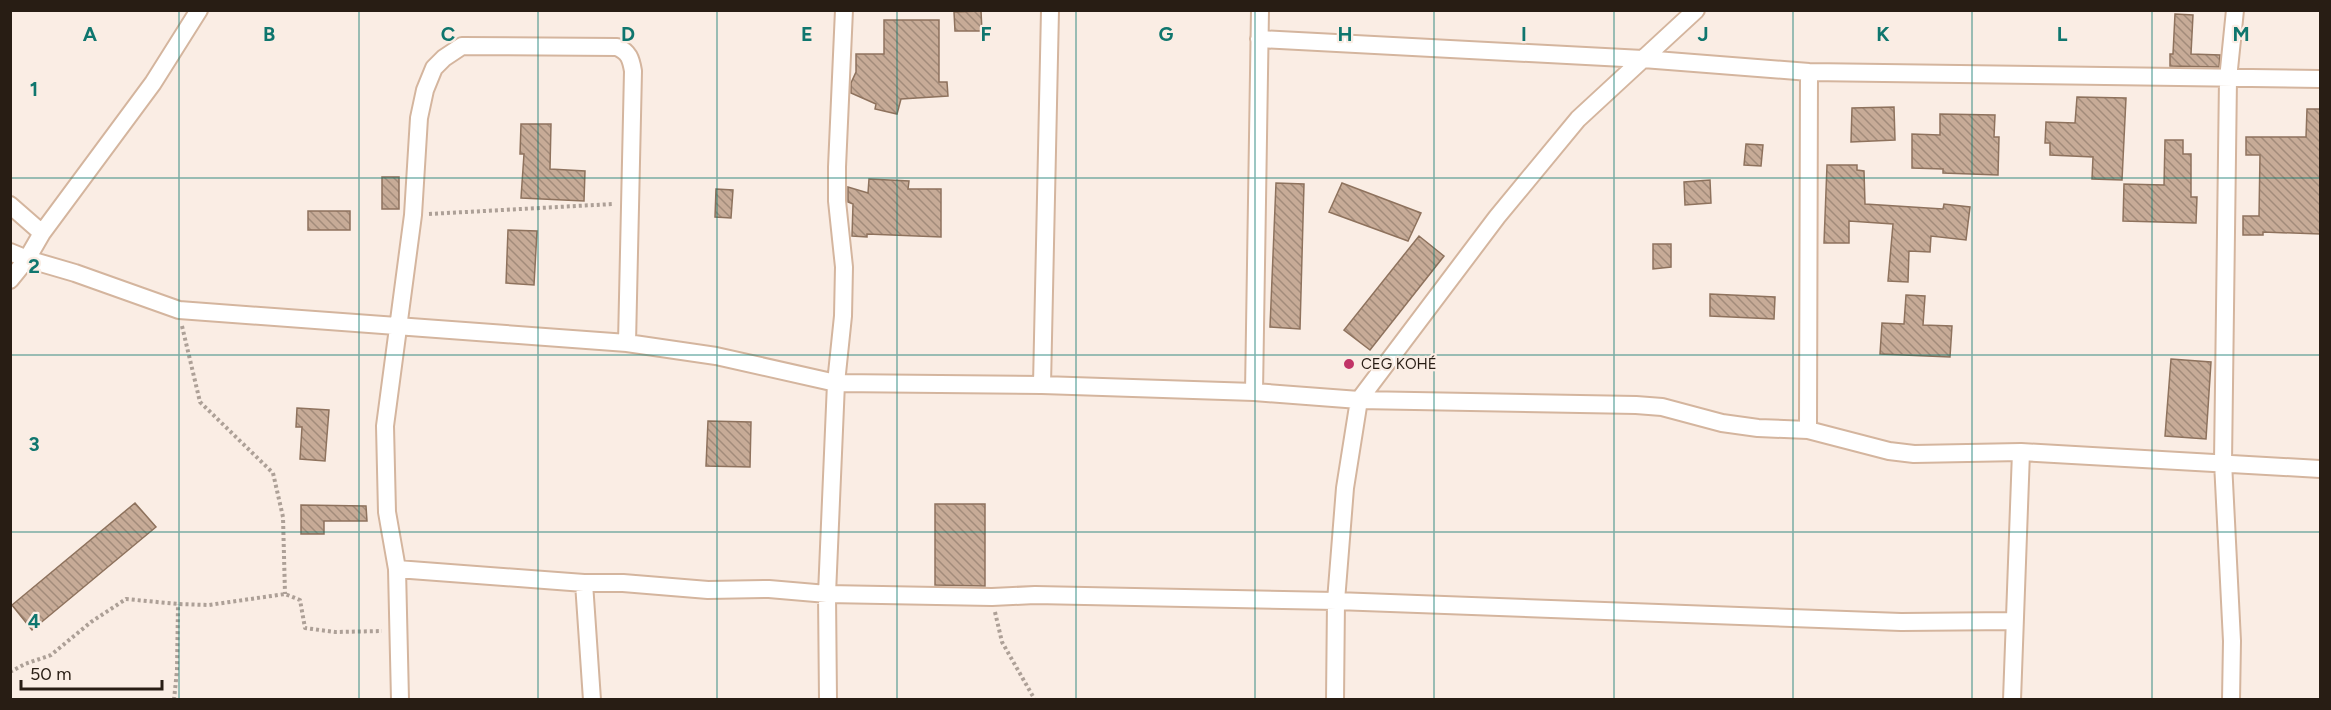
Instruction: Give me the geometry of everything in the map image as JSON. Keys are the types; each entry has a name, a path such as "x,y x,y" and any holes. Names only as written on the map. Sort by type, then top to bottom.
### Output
{"street":[{"path":"10,280 27,260 42,233 153,83 199,10"},
{"path":"828,699 827,594 836,383 843,316 844,267 837,201 837,167 844,10"},
{"path":"1042,385 1050,10"},
{"path":"1254,392 1260,10"},
{"path":"1335,699 1336,601 1345,488 1359,400 1497,217 1578,118 1696,10"},
{"path":"2231,699 2232,641 2223,462 2228,79 2235,10"},
{"path":"1259,39 1643,59 1809,72 2320,79"},
{"path":"400,699 397,568 387,512 384,426 413,215 419,118 425,90 434,68 462,46 617,47 630,56 633,71 632,203 627,343"},
{"path":"1808,429 1809,72"},
{"path":"10,205 42,233"},
{"path":"10,252 27,260 75,273 179,310 627,343 716,356 836,383 1042,385 1254,392 1359,400 1636,405 1662,407 1722,423 1758,428 1808,429 1889,451 1906,453 2021,452 2320,469"},
{"path":"2012,699 2021,452"},
{"path":"397,568 584,583 622,583 708,590 769,589 827,594 992,597 1035,594 1336,601 1901,622 2014,621"},
{"path":"584,583 592,699"}],"path":[{"path":"413,215 632,203"},
{"path":"179,310 200,402 273,473 283,517 285,594"},
{"path":"10,672 51,655 91,622 126,599 178,604 209,604 285,594 300,600 305,628 335,632 397,630"},
{"path":"992,597 1002,642 1035,699"},
{"path":"174,699 178,604"}],"building":[{"path":"981,11 982,31 955,31 954,12"},
{"path":"2175,14 2193,15 2191,54 2220,55 2219,67 2170,66 2170,54 2173,54"},
{"path":"884,20 939,20 939,82 947,82 948,96 901,99 897,114 875,109 876,104 851,93 851,83 856,72 856,54 884,54"},
{"path":"2077,97 2126,98 2122,180 2092,179 2093,157 2050,155 2050,143 2045,143 2046,122 2075,123"},
{"path":"1894,107 1895,140 1851,142 1852,108"},
{"path":"2307,109 2320,109 2320,234 2263,232 2263,235 2243,235 2243,216 2259,216 2260,155 2246,155 2246,137 2306,137"},
{"path":"1940,114 1995,115 1994,137 1999,137 1998,175 1943,173 1943,169 1912,168 1912,134 1940,135"},
{"path":"521,124 551,124 550,169 585,171 584,201 521,198 524,154 520,154"},
{"path":"2165,140 2183,140 2183,154 2191,154 2191,197 2197,197 2196,223 2123,221 2124,184 2164,185"},
{"path":"1746,144 1763,145 1761,166 1744,165"},
{"path":"1827,165 1857,165 1857,170 1864,171 1865,204 1943,209 1944,204 1970,207 1966,240 1931,236 1930,252 1909,251 1908,282 1888,281 1893,224 1849,221 1849,243 1824,243"},
{"path":"382,177 399,177 399,209 382,209"},
{"path":"869,179 909,181 908,189 941,189 941,237 867,234 867,237 852,236 853,204 848,202 848,187 868,193"},
{"path":"1710,180 1711,203 1685,205 1684,182"},
{"path":"1276,183 1304,184 1300,329 1270,327"},
{"path":"1342,183 1421,213 1408,241 1329,212"},
{"path":"716,189 733,190 731,218 715,217"},
{"path":"308,211 350,211 350,230 308,230"},
{"path":"508,230 537,231 534,285 506,283"},
{"path":"1419,236 1444,256 1370,350 1344,330"},
{"path":"1653,244 1671,244 1671,267 1653,269"},
{"path":"1710,294 1775,297 1774,319 1710,316"},
{"path":"1906,295 1925,296 1923,325 1952,326 1950,357 1880,354 1882,323 1904,324"},
{"path":"2171,359 2211,362 2206,439 2165,436"},
{"path":"297,408 329,410 325,461 300,459 302,427 296,427"},
{"path":"708,421 751,422 750,467 706,466"},
{"path":"135,503 156,527 32,630 12,605"},
{"path":"935,504 985,504 985,586 935,585"},
{"path":"301,505 366,506 367,521 324,521 324,534 301,534"}],"place":[{"name":"CEG KOHÉ","path":"1349,364"}]}
